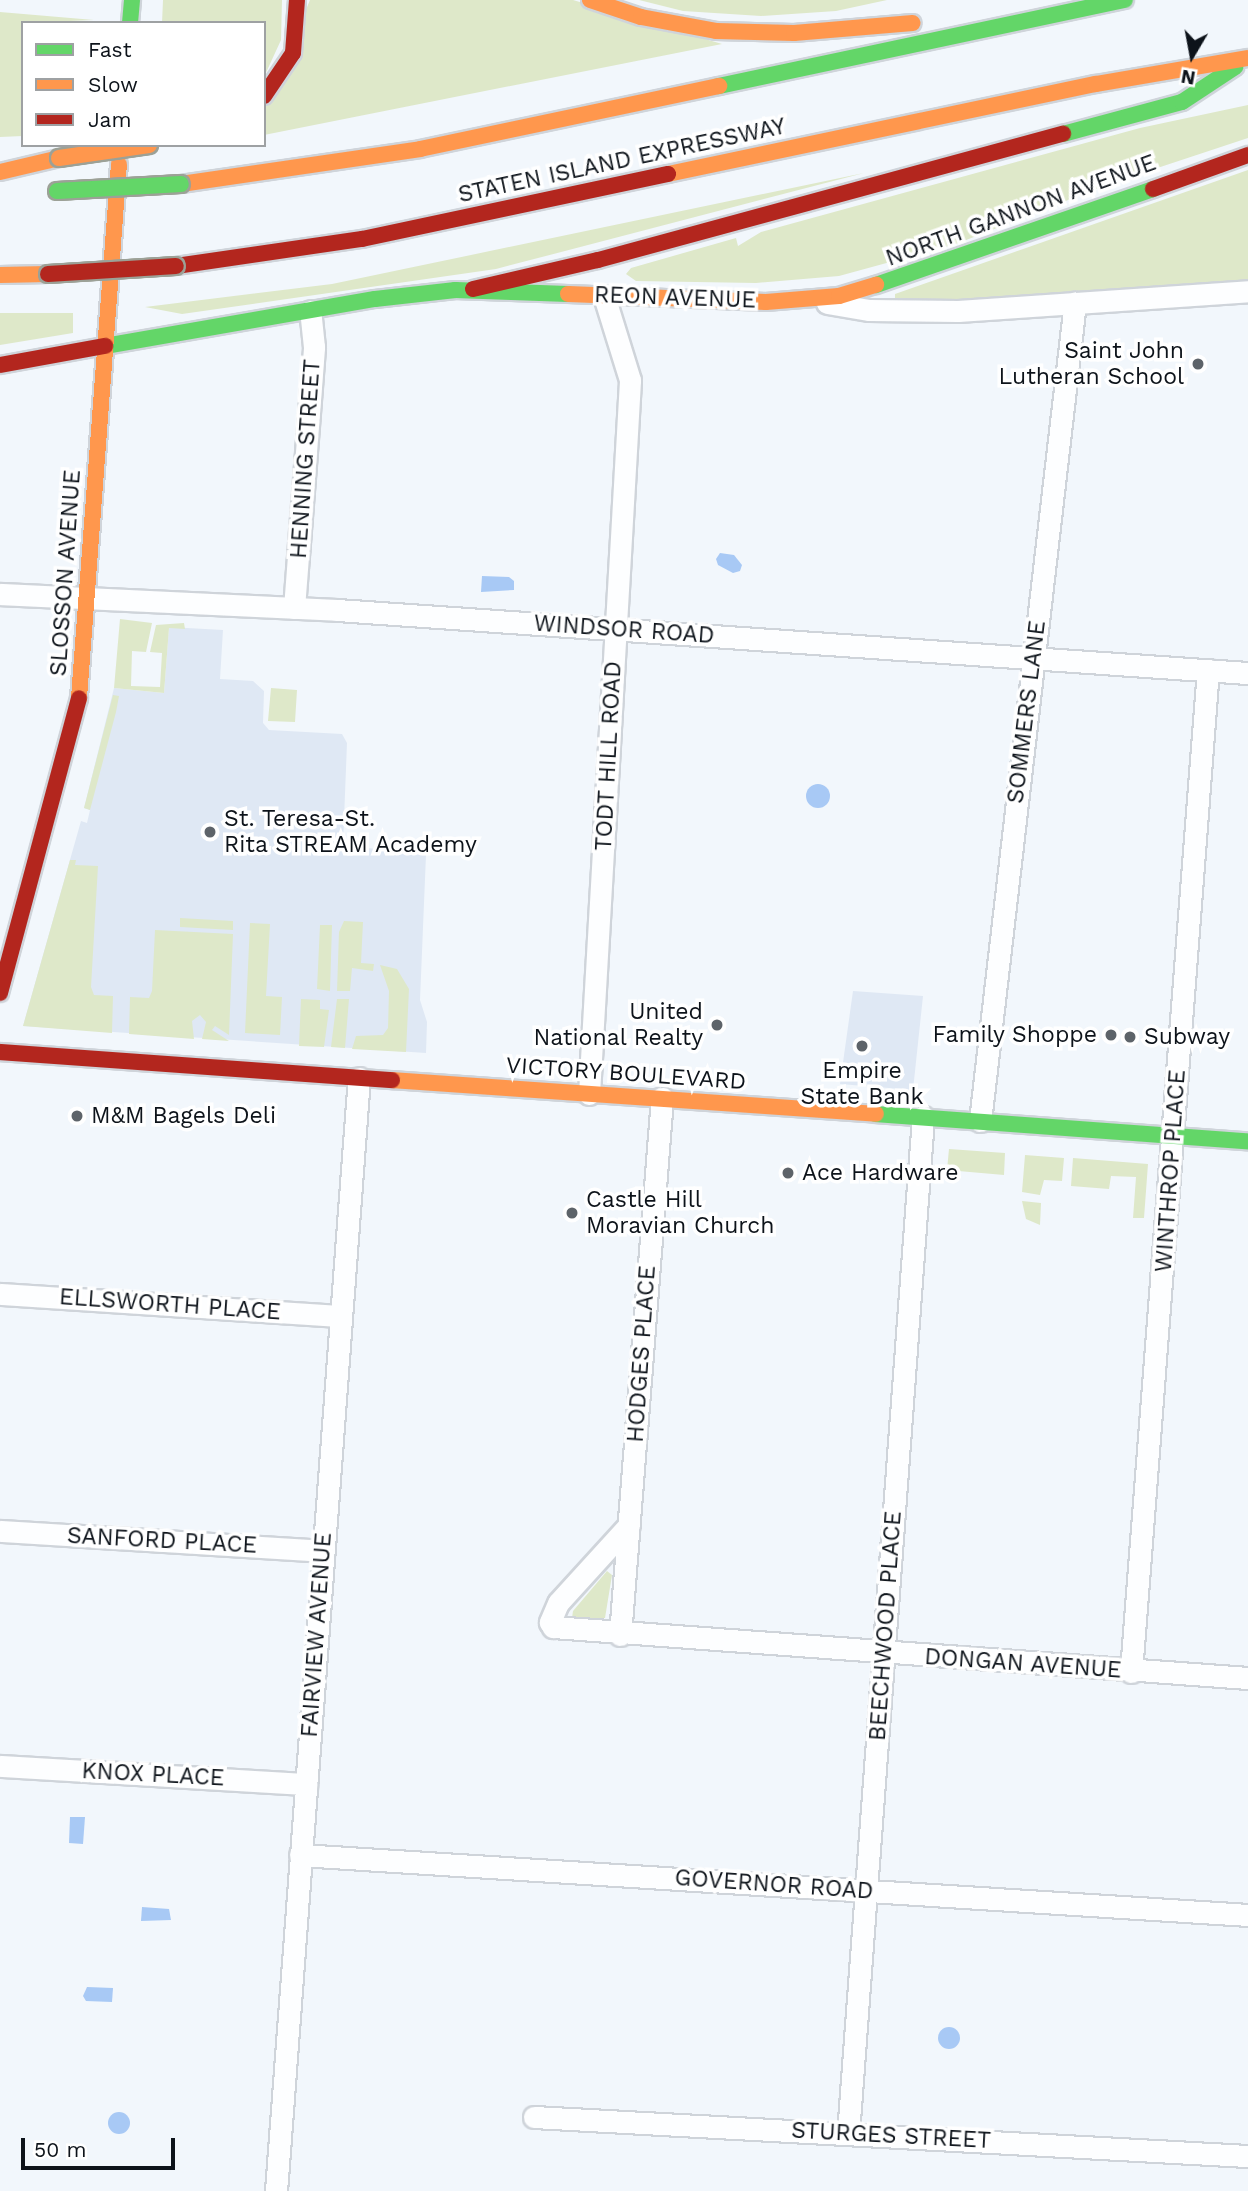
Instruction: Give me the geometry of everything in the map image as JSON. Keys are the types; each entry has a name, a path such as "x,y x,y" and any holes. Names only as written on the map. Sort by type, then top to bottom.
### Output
{"main road":[{"path":"130,21 132,0"},
{"path":"266,93 293,53 298,33 297,0"},
{"path":"590,0 665,23 742,33 1079,9"},
{"path":"51,191 181,184 420,149 1125,0"},
{"path":"473,289 589,263 1182,102 1248,58"},
{"name":"STATEN ISLAND EXPRESSWAY","path":"0,275 176,266 374,237 1096,84 1248,58"},
{"name":"SLOSSON AVENUE","path":"0,993 82,686 121,147"},
{"path":"0,173 59,158 135,147"},
{"name":"NORTH GANNON AVENUE","path":"808,301 902,279 1248,155"},
{"name":"REON AVENUE","path":"0,365 395,296 473,289 604,296 808,301"},
{"name":"VICTORY BOULEVARD","path":"0,1052 1248,1141"}],"street":[{"name":"REON AVENUE","path":"808,301 900,311 1248,291"},
{"name":"TODT HILL ROAD","path":"589,1094 630,380 604,296"},
{"name":"SOMMERS LANE","path":"980,1121 1075,302"},
{"name":"HENNING STREET","path":"294,608 314,347 310,311"},
{"name":"WINDSOR ROAD","path":"0,594 88,601 294,608 1248,673"},
{"name":"WINTHROP PLACE","path":"1131,1672 1208,670"},
{"name":"FAIRVIEW AVENUE","path":"276,2191 359,1078"},
{"name":"HODGES PLACE","path":"620,1635 662,1098"},
{"name":"BEECHWOOD PLACE","path":"848,2134 923,1117"},
{"name":"ELLSWORTH PLACE","path":"0,1294 340,1317"},
{"name":"DONGAN AVENUE","path":"629,1525 558,1603 550,1622 562,1631 1248,1678"},
{"name":"SANFORD PLACE","path":"0,1531 323,1551"},
{"name":"KNOX PLACE","path":"0,1766 306,1784"},
{"name":"GOVERNOR ROAD","path":"300,1856 1248,1915"},
{"name":"STURGES STREET","path":"534,2117 1248,2156"}],"shaded area":[{"name":"St. Teresa-St. Rita STREAM Academy","path":"169,627 223,630 220,679 253,681 264,691 263,723 269,730 342,734 347,743 343,845 426,855 420,1000 427,1022 426,1053 23,1026 81,821 87,823 90,810 84,808 114,688 164,693"},
{"path":"853,991 923,996 913,1090 840,1084"}],"green space":[{"path":"163,0 282,0 281,40 266,73 266,21 162,21"},
{"path":"310,0 573,0 722,44 266,135 266,106"},
{"path":"639,0 887,0 836,11 761,16 683,11"},
{"path":"0,12 94,20 21,21 21,136 0,137"},
{"path":"1248,105 1248,138 1109,184 956,244 839,276 756,283 636,281 626,274 631,268 736,238 738,246 761,232 1140,128"},
{"path":"1248,170 1248,280 944,304 895,300 895,294"},
{"path":"864,173 496,269 182,314 145,307 332,284"},
{"path":"0,313 73,313 73,333 0,345"},
{"path":"120,619 152,623 146,652 132,651 131,686 160,687 162,653 150,652 156,625 184,623 185,629 169,628 164,693 114,688"},
{"path":"271,688 297,690 295,722 268,721"},
{"path":"113,695 119,696 116,712 90,810 84,808"},
{"path":"70,860 76,860 75,865 98,866 91,987 94,995 113,996 112,1033 23,1026"},
{"path":"180,918 233,921 233,930 180,927"},
{"path":"344,921 363,922 361,963 374,964 373,971 352,968 350,991 337,991 339,932"},
{"path":"250,923 270,924 266,996 282,997 280,1035 245,1033"},
{"path":"320,925 332,925 330,991 317,989"},
{"path":"155,930 233,934 229,1035 215,1026 212,1030 229,1041 202,1039 206,1022 200,1015 192,1021 194,1039 129,1034 130,997 149,998 152,991"},
{"path":"380,965 397,969 409,989 406,1052 352,1049 356,1036 383,1035 388,1028 389,991"},
{"path":"301,999 320,1000 320,1009 329,1010 324,1047 299,1046"},
{"path":"337,999 349,999 345,1048 331,1047"},
{"path":"949,1149 1005,1153 1004,1175 947,1170"},
{"path":"1025,1155 1064,1158 1062,1181 1044,1180 1040,1195 1022,1192"},
{"path":"1073,1158 1148,1164 1144,1218 1133,1218 1136,1177 1111,1176 1109,1189 1071,1186"},
{"path":"1022,1201 1041,1203 1040,1225 1026,1219"},
{"path":"607,1571 612,1575 605,1618 572,1618 573,1611"}],"water":[{"path":"720,553 734,555 742,565 740,571 733,573 718,565 716,559"},
{"path":"482,576 509,577 514,581 514,590 481,592"},
{"path":"818,784 827,787 830,796 827,805 818,808 809,805 806,796 809,787"},
{"path":"70,1817 85,1817 83,1844 69,1843"},
{"path":"142,1907 169,1909 171,1920 141,1921"},
{"path":"87,1987 113,1988 112,2002 86,2001 83,1996"},
{"path":"945,2027 953,2027 960,2034 960,2042 953,2049 945,2049 938,2042 938,2034"},
{"path":"119,2112 127,2115 130,2123 127,2131 119,2134 111,2131 108,2123 111,2115"}],"traffic: fast":[{"path":"130,21 132,0"},
{"path":"719,86 1125,0"},
{"path":"1063,134 1182,102 1235,67"},
{"path":"57,191 181,184"},
{"path":"876,285 1153,189"},
{"path":"105,346 375,299 455,290 568,294"},
{"path":"876,1114 1248,1141"}],"traffic: slow":[{"path":"590,0 641,17 716,31 794,33 913,23"},
{"path":"668,174 1096,84 1248,58"},
{"path":"181,184 420,149 719,86"},
{"path":"59,158 135,147"},
{"path":"0,172 59,158"},
{"path":"79,698 119,164"},
{"path":"0,275 48,274"},
{"path":"568,294 766,302 839,296 876,285"},
{"path":"392,1080 876,1114"}],"traffic: jam":[{"path":"266,93 293,53 297,0"},
{"path":"473,289 598,260 1063,134"},
{"path":"1153,189 1248,155"},
{"path":"176,266 362,239 668,174"},
{"path":"48,274 176,266"},
{"path":"0,365 105,346"},
{"path":"0,993 79,698"},
{"path":"0,1052 392,1080"}],"place":[{"name":"Saint John Lutheran School","path":"1198,364"},
{"name":"St. Teresa-St. Rita STREAM Academy","path":"210,832"},
{"name":"United National Realty","path":"717,1025"},
{"name":"Family Shoppe","path":"1111,1035"},
{"name":"Subway","path":"1130,1037"},
{"name":"Empire State Bank","path":"862,1046"},
{"name":"M&M Bagels Deli","path":"77,1116"},
{"name":"Ace Hardware","path":"788,1173"},
{"name":"Castle Hill Moravian Church","path":"572,1213"}]}
